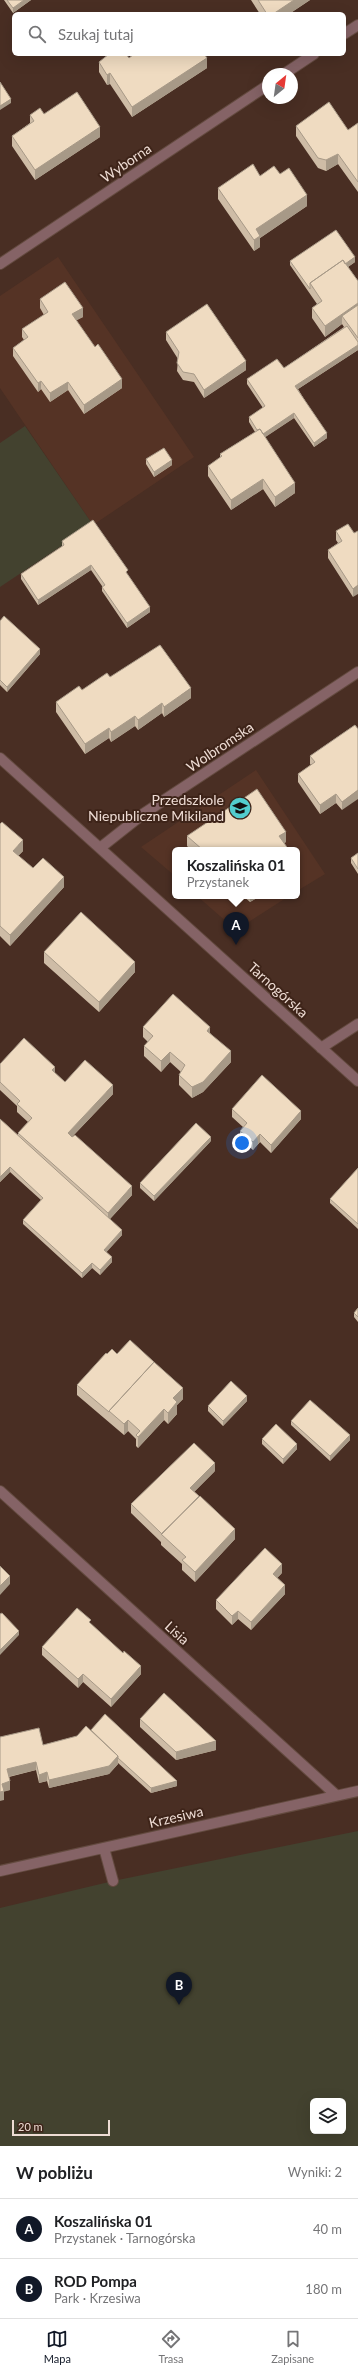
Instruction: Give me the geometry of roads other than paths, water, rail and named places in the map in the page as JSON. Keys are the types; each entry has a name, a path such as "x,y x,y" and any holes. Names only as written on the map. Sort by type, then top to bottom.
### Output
{"street":[{"path":"346,33 358,25"},
{"path":"293,68 311,56"},
{"name":"Wyborna","path":"0,264 262,89"},
{"name":"Wolbromska","path":"100,848 143,814 358,672"},
{"name":"Tarnogórska","path":"0,758 358,1081"},
{"path":"321,1048 358,1024"},
{"name":"Lisia","path":"0,1491 336,1795"},
{"name":"Krzesiwa","path":"0,1871 358,1791"},
{"path":"104,1848 113,1881"}],"place":[{"name":"Przedszkole Niepubliczne Mikiland","path":"240,808"},
{"name":"Koszalińska 01","path":"236,945"},
{"name":"ROD Pompa","path":"179,2005"}]}
